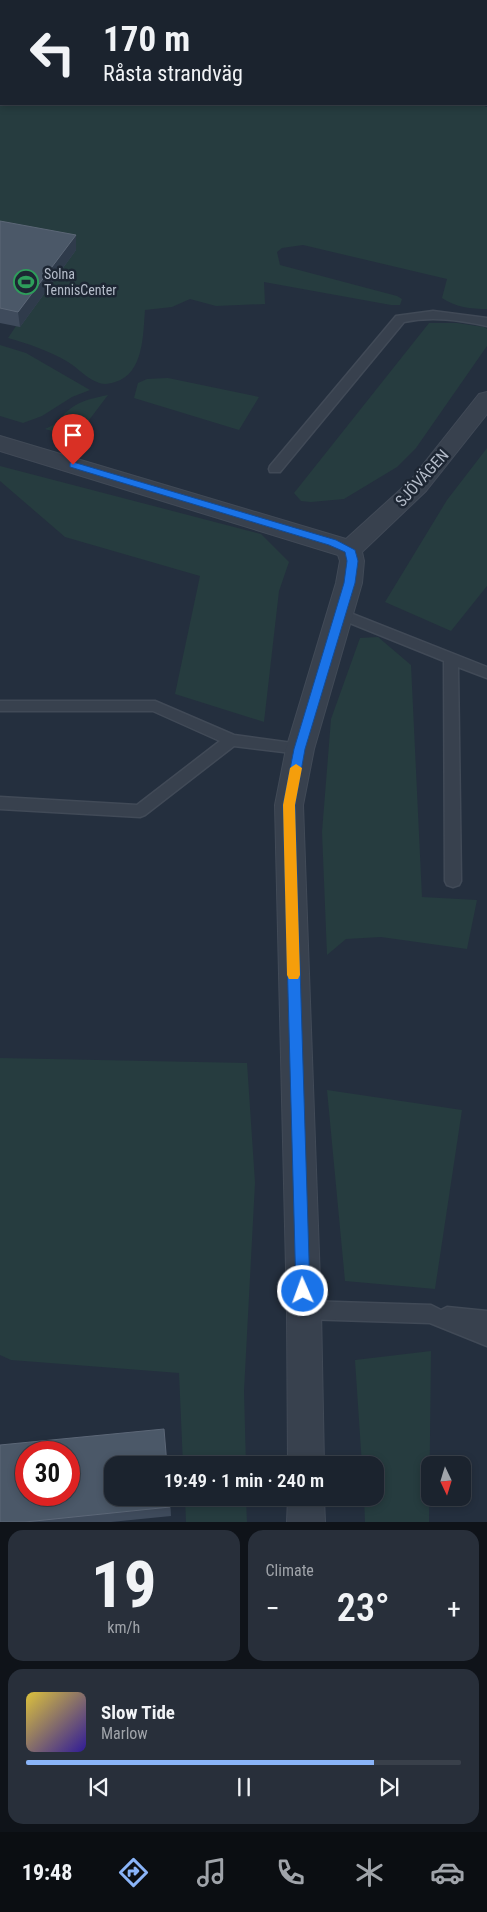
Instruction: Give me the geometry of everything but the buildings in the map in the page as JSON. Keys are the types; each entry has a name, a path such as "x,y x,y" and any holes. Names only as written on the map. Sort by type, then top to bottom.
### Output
{"street":[{"name":"SJÖVÄGEN","path":"350,550 418,486 487,399"},
{"path":"0,443 325,540 350,550 352,561 349,583 300,749 289,805 304,1310 306,1456"},
{"path":"306,1506 306,1522"}],"lane":[{"path":"275,469 400,319 418,314 426,314 450,315 487,322"},
{"path":"340,614 487,673"},
{"path":"451,658 453,881"},
{"path":"0,706 155,706 232,740 300,749"},
{"path":"0,803 140,811 232,740"},
{"path":"304,1310 431,1314 487,1320"},
{"path":"431,1314 487,1337"}],"green space":[{"path":"0,105 487,105 487,309 463,307 452,304 442,298 447,279 303,245 282,248 277,252 280,265 397,296 402,299 400,305 391,305 264,282 265,304 216,306 190,299 172,307 145,310 142,341 137,362 125,378 108,384 101,384 89,378 72,364 54,354 8,338 16,326 0,235"},
{"path":"429,323 457,323 484,327 487,329 487,346 416,448 397,467 344,499 301,501 294,493"},
{"path":"0,345 26,353 90,390 72,397 42,416 23,423 0,416"},
{"path":"167,378 259,397 239,430 134,398 138,383 147,379"},
{"path":"108,395 80,432 73,437 45,429 57,422 66,412 79,403"},
{"path":"487,448 487,586 451,631 385,602 447,500"},
{"path":"0,466 261,534 289,562 279,591 264,722 175,694 200,576 65,537 0,481"},
{"path":"378,637 411,665 422,897 477,900 467,949 381,937 346,939 327,955 322,832 331,719 360,638"},
{"path":"0,1058 247,1063 255,1183 244,1391 246,1456 183,1456 179,1373 11,1360 0,1355"},
{"path":"327,1090 462,1110 435,1289 345,1281"},
{"path":"431,1351 430,1456 421,1456 421,1506 429,1506 429,1522 365,1522 364,1506 384,1506 384,1456 361,1456 355,1360"},
{"path":"185,1506 246,1506 247,1522 186,1522"}],"slow traffic":[{"path":"294,975 289,805 296,768"}],"place":[{"name":"Solna TennisCenter","path":"26,282"}],"route":[{"path":"73,465 350,550 352,561 349,583 300,749 289,805 303,1291"}]}
